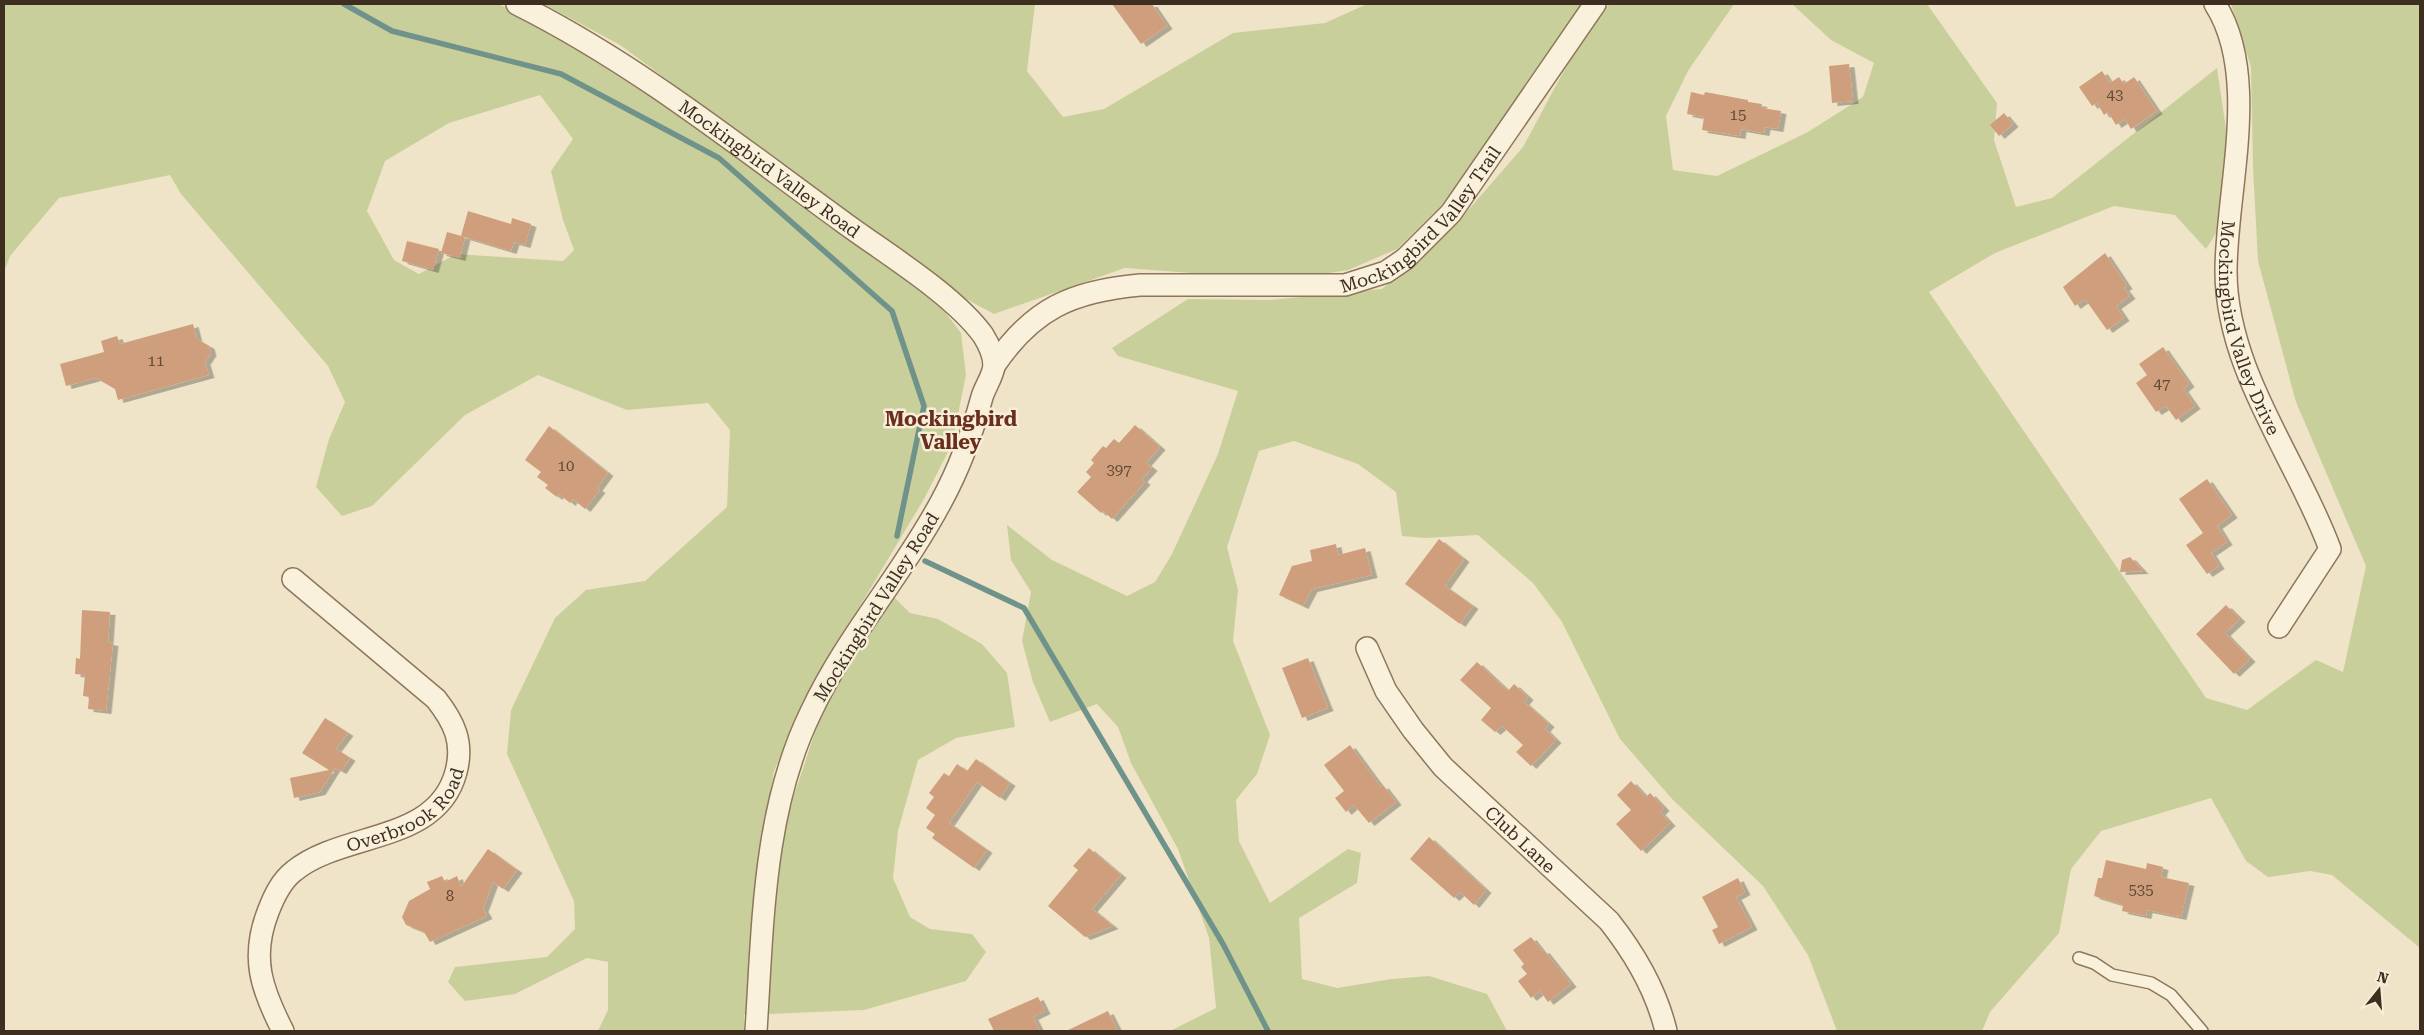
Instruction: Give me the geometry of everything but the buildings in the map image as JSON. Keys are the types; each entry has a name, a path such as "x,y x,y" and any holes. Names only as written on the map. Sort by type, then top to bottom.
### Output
{"street":[{"name":"Mockingbird Valley Road","path":"517,4 591,44 652,83 930,286 982,333 989,346 994,366"},
{"name":"Mockingbird Valley Trail","path":"1166,285 1345,285 1386,272 1411,253 1451,213 1595,4"},
{"name":"Mockingbird Valley Drive","path":"2215,4 2231,43 2239,103 2236,170 2227,234 2226,274 2230,313 2248,369 2277,437 2322,526 2330,549 2279,627"},
{"name":"Mockingbird Valley Road","path":"756,1031 772,837 795,750 810,712 836,666 941,502 963,455 994,366 1019,333 1055,306 1082,296 1120,287 1166,285"},
{"name":"Overbrook Road","path":"283,1031 263,985 258,952 264,922 275,893 292,872 315,857 402,828 415,822 432,810 448,793 453,782 460,750 451,719 436,699 293,579"},
{"name":"Club Lane","path":"1367,648 1386,691 1412,730 1443,767 1609,921 1628,945 1647,976 1666,1031"}],"lane":[{"path":"2079,958 2094,963 2112,975 2150,984 2172,995 2202,1031"}],"green space":[{"path":"4,4 498,4 535,22 683,118 939,304 961,333 966,375 952,444 924,499 806,696 774,771 758,869 781,861 785,823 827,696 890,593 910,613 938,619 982,644 1007,673 1015,727 956,738 918,760 898,831 893,878 910,917 930,929 972,934 986,952 966,981 864,1010 744,1015 744,1031 598,1031 608,1010 608,962 587,958 515,994 465,1001 448,982 455,967 547,957 575,929 574,901 507,754 511,710 555,618 586,590 645,581 727,507 730,430 708,403 627,410 538,375 465,415 372,506 342,516 316,487 329,439 345,402 328,366 181,194 170,175 59,198 10,256 4,272","holes":["540,95 573,139 551,171 563,220 574,250 563,261 456,254 419,274 394,260 367,211 385,161 449,123"]},
{"path":"544,4 1035,4 1027,71 1063,117 1104,109 1233,33 1325,23 1367,4 1588,4 1455,192 1397,249 1348,270 1285,280 1125,268 994,314 966,299 620,45"},
{"path":"1609,4 1734,4 1688,71 1666,116 1673,170 1717,176 1808,132 1863,97 1874,63 1831,40 1792,4 1927,4 1997,103 1994,140 2016,207 2052,198 2217,68 2229,149 2220,227 2206,249 2175,215 2114,206 1995,253 1929,292 2206,698 2247,710 2316,660 2343,672 2366,566 2296,402 2258,261 2253,167 2251,67 2231,4 2420,4 2420,948 2332,875 2310,871 2268,877 2246,861 2211,798 2101,831 2071,869 2059,933 1990,1012 1982,1031 1837,1031 1808,955 1763,886 1672,799 1620,739 1562,622 1533,583 1478,535 1425,538 1402,536 1396,492 1358,464 1294,441 1259,451 1227,547 1238,590 1233,641 1270,735 1257,774 1236,800 1239,841 1270,903 1348,849 1361,853 1357,883 1299,918 1302,979 1337,988 1392,979 1429,976 1487,994 1507,1031 1170,1031 1216,1008 1209,938 1178,849 1131,763 1118,727 1097,704 1050,722 1033,682 1022,641 1031,592 1011,560 1007,525 1052,560 1127,596 1155,582 1172,554 1218,454 1238,391 1118,356 1112,348 1188,299 1270,300 1382,289 1457,223 1523,147 1576,48"}],"waterway":[{"path":"344,4 392,31 561,74 719,158 892,311 924,406 897,536"},
{"path":"925,561 1024,608 1223,944 1268,1031"}],"district":[{"name":"Mockingbird Valley","path":"951,430"}]}
